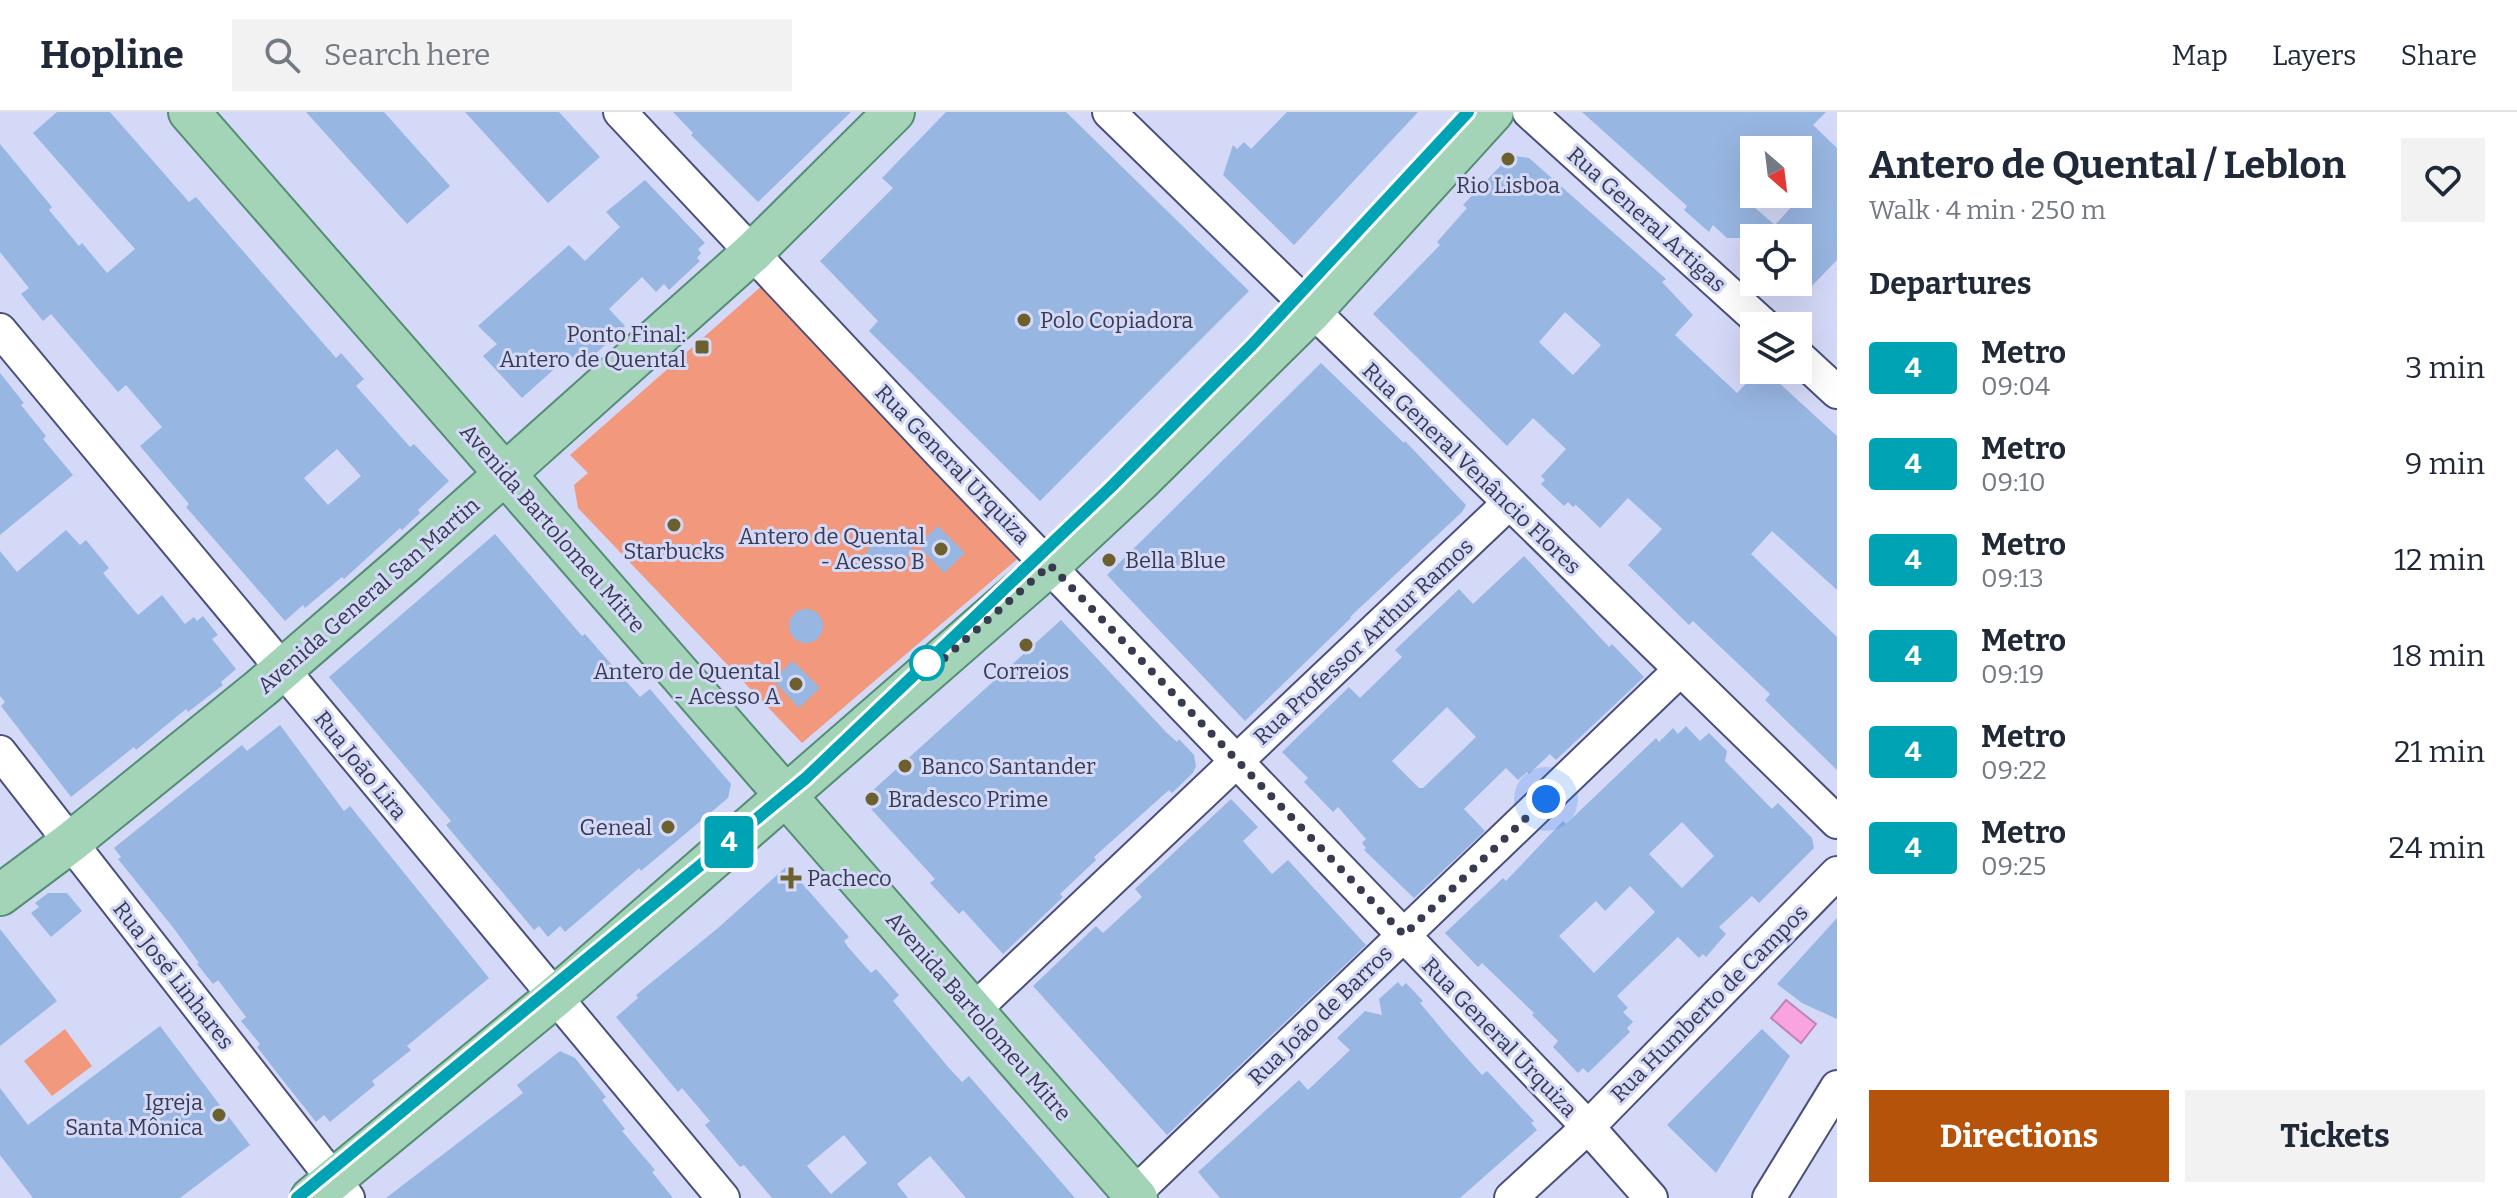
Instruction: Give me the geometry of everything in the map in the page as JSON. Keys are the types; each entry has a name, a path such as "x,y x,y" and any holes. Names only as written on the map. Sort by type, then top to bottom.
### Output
{"main road":[{"name":"Avenida Bartolomeu Mitre","path":"189,112 1136,1196"},
{"name":"Avenida General San Martin","path":"0,895 71,842 283,671 753,252 894,112"},
{"path":"331,1192 1050,565 1311,312 1493,112"}],"street":[{"name":"Rua General Urquiza","path":"620,112 942,455 1588,1127 1651,1198"},
{"name":"Rua General Venâncio Flores","path":"1109,112 1837,822"},
{"name":"Rua General Artigas","path":"1529,112 1750,312"},
{"name":"Rua João Lira","path":"0,330 723,1198"},
{"path":"1812,369 1837,392"},
{"name":"Rua Professor Arthur Ramos","path":"974,1010 1509,503"},
{"name":"Rua João de Barros","path":"1136,1196 1680,670"},
{"name":"Rua José Linhares","path":"0,752 71,842 331,1192"},
{"name":"Rua Humberto de Campos","path":"1511,1198 1588,1127 1837,873"},
{"path":"1769,1198 1837,1087"}],"shaded area":[{"path":"764,284 1029,549 802,743 578,508 574,485 588,473 570,455"},
{"path":"1786,1000 1816,1024 1801,1043 1771,1018"},
{"path":"65,1029 92,1066 52,1096 24,1061"}],"building":[{"path":"57,112 110,112 189,202 196,197 336,358 341,353 364,379 356,386 410,447 414,444 449,481 402,530 400,528 344,579 342,577 285,621 186,507 189,504 140,446 162,427 126,385 118,392 51,314 43,321 21,294 29,288 0,252 0,144 52,207 49,210 107,273 135,249 33,133","holes":["337,449 361,476 328,505 304,478"]},
{"path":"306,112 384,112 450,186 407,224"},
{"path":"465,112 559,112 600,157 548,203"},
{"path":"673,112 851,112 758,202 691,135 693,133"},
{"path":"946,112 1066,112 1249,291 1040,501 869,331 878,321 820,261 893,188 882,178"},
{"path":"1287,112 1418,112 1294,245 1223,175 1233,145 1237,149 1244,142 1251,149"},
{"path":"1582,112 1826,112 1813,125 1837,148 1837,260 1812,286 1812,224 1776,224 1790,208 1812,208 1812,136 1740,136 1740,208 1755,208 1774,224 1740,224 1740,238 1727,238 1713,225 1709,232 1684,210 1687,206"},
{"path":"1515,156 1529,158 1666,279 1662,282 1693,315 1675,335 1737,393 1746,384 1780,384 1837,436 1837,590 1772,531 1751,554 1837,637 1837,770 1765,700 1770,694 1693,621 1689,625 1628,565 1662,529 1628,498 1600,528 1576,505 1573,507 1568,502 1564,506 1541,484 1545,480 1541,476 1566,449 1533,418 1507,446 1373,314 1440,245 1437,242 1467,208 1463,205 1506,160","holes":["1565,312 1601,345 1573,375 1539,342"]},
{"path":"645,180 705,243 698,249 701,253 697,258 700,261 669,290 664,284 656,292 642,277 609,309 625,326 582,367 570,355 522,398 483,356 497,344 478,326 569,245 585,261 620,227 606,212"},
{"path":"1321,363 1405,441 1466,505 1245,721 1107,575"},
{"path":"0,373 46,436 43,439 73,475 0,535"},
{"name":"Antero de Quental - Acesso B","path":"938,526 965,553 944,573 918,545"},
{"path":"66,530 80,545 86,540 109,568 103,573 138,615 162,595 185,624 194,617 197,621 203,616 218,635 212,639 236,669 221,682 223,685 188,712 186,709 136,750 134,747 71,797 1,706 5,702 0,696 0,551 17,572"},
{"path":"890,532 914,543 906,560 878,572 868,565 866,552 882,535"},
{"path":"495,534 582,636 585,634 640,697 650,689 731,784 728,798 641,871 639,868 565,932 560,926 548,937 539,926 534,930 446,825 451,821 329,677"},
{"path":"1524,556 1609,647 1612,644 1644,677 1556,760 1550,754 1518,780 1506,768 1464,809 1485,831 1414,898 1364,850 1366,848 1362,843 1366,839 1338,807 1333,812 1304,782 1308,778 1282,752 1349,687 1360,698 1402,657 1395,650 1459,589 1473,604","holes":["1447,707 1476,737 1423,788 1419,788 1392,761"]},
{"path":"806,609 818,614 823,626 818,638 806,643 794,638 789,626 794,614"},
{"path":"1061,620 1167,733 1177,742 1179,739 1194,755 1196,766 1193,773 1172,793 1169,790 1094,857 1096,860 1060,894 1063,897 1003,954 963,910 959,914 930,883 935,879 872,810 868,799 871,792"},
{"name":"Antero de Quental - Acesso A","path":"793,661 820,688 799,708 773,680"},
{"path":"280,725 344,811 350,806 489,978 407,1046 411,1050 372,1081 375,1085 330,1122 324,1115 316,1122 285,1083 241,1021 246,1017 218,980 213,984 197,964 175,930 118,859 121,857 114,848 242,745 247,751"},
{"path":"1686,726 1700,741 1709,733 1727,751 1725,761 1772,809 1778,803 1812,838 1814,848 1759,903 1752,896 1719,927 1726,934 1706,957 1703,954 1699,958 1678,937 1617,996 1628,1008 1623,1012 1633,1022 1627,1028 1630,1032 1588,1073 1583,1068 1578,1073 1553,1047 1558,1041 1532,1015 1534,1013 1482,963 1478,967 1445,933 1503,878 1506,881 1563,821 1566,824 1656,738 1659,742 1673,728 1678,734","holes":["1682,822 1714,856 1682,888 1649,854","1630,886 1655,912 1594,973 1559,936 1596,901 1605,911"]},
{"path":"1231,799 1258,827 1243,841 1272,874 1288,860 1366,945 1167,1135 1033,986 1096,926 1103,933 1142,897 1135,889"},
{"path":"787,866 849,937 844,941 848,947 871,973 876,969 899,995 893,1001 949,1068 962,1082 969,1076 1075,1198 966,1198 930,1156 897,1184 908,1198 772,1198 744,1165 740,1167 705,1125 710,1121 682,1088 678,1092 616,1017 638,998 636,995","holes":["844,1135 867,1163 831,1194 807,1166"]},
{"path":"48,893 67,893 82,911 51,937 31,913 39,907 35,903"},
{"path":"1837,918 1837,1019 1802,1003 1777,984"},
{"path":"0,929 57,1001 0,1046"},
{"path":"1398,982 1402,987 1406,983 1423,1001 1420,1003 1450,1039 1482,1075 1487,1071 1534,1121 1531,1123 1537,1130 1460,1198 1220,1198 1198,1172 1299,1080 1308,1090 1350,1050 1337,1038 1365,1011 1382,1015 1379,999"},
{"path":"160,1026 250,1145 180,1198 33,1198 0,1155 0,1088 28,1125"},
{"path":"1762,1029 1790,1056 1716,1173 1667,1125"},
{"path":"560,1051 575,1058 606,1097 602,1100 625,1129 622,1131 655,1170 652,1172 673,1198 386,1198 523,1093 517,1085"}],"metro line":[{"name":"4","path":"297,1198 806,778 1111,487 1292,305 1468,112"}],"place":[{"name":"Rio Lisboa","path":"1508,159"},
{"name":"Polo Copiadora","path":"1024,320"},
{"name":"Ponto Final: Antero de Quental","path":"702,347"},
{"name":"Starbucks","path":"674,525"},
{"name":"Antero de Quental - Acesso B","path":"941,549"},
{"name":"Bella Blue","path":"1109,560"},
{"name":"Correios","path":"1026,645"},
{"name":"Antero de Quental - Acesso A","path":"796,684"},
{"name":"Banco Santander","path":"905,766"},
{"name":"Bradesco Prime","path":"872,799"},
{"name":"Geneal","path":"668,827"},
{"name":"Pacheco","path":"791,878"},
{"name":"Igreja Santa Mônica","path":"219,1115"}],"route":[{"path":"927,663 923,677 1050,565 1404,935 1546,799"}]}
